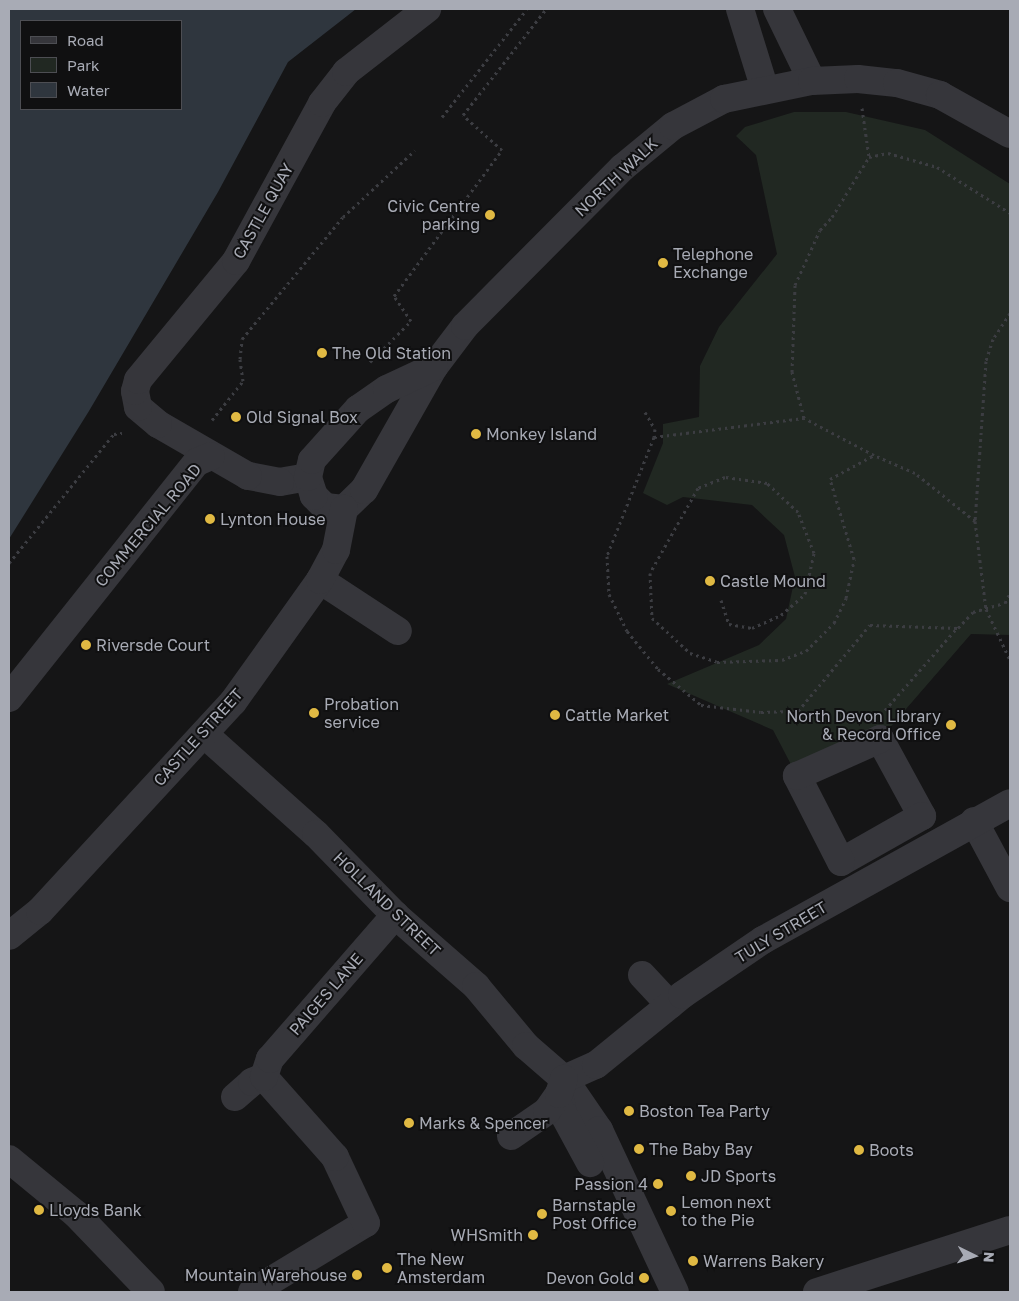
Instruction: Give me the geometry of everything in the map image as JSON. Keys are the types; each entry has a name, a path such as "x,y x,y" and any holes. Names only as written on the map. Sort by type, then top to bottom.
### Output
{"street":[{"name":"CASTLE QUAY","path":"158,424 138,408 135,391 138,380 236,261 322,103 346,72 427,9"},
{"path":"777,9 812,80"},
{"path":"744,10 765,90"},
{"name":"NORTH WALK","path":"344,509 364,490 434,367 465,326 622,168 674,126 724,100 812,80 858,79 897,83 940,95 1010,134"},
{"path":"344,509 322,505 311,490 308,477 312,460 324,443 358,410 387,389 434,367"},
{"path":"158,424 201,451"},
{"name":"COMMERCIAL ROAD","path":"9,698 197,462 201,451 248,476 267,482 308,477"},
{"name":"CASTLE STREET","path":"9,936 40,911 204,734 238,694 320,580 336,550 344,509"},
{"path":"320,580 398,631"},
{"name":"HOLLAND STREET","path":"204,734 316,834 395,915 476,986 562,1086 599,1130 675,1292"},
{"path":"880,739 922,816 841,862 797,776 880,739"},
{"name":"TULY STREET","path":"562,1086 596,1065 670,1005 763,940 974,821 1010,803"},
{"path":"974,821 1010,888"},
{"name":"PAIGES LANE","path":"264,1078 270,1059 395,915"},
{"path":"642,975 670,1005"},
{"path":"235,1097 252,1082 264,1078 335,1157 366,1223 252,1292"},
{"path":"511,1136 547,1111 562,1086"},
{"path":"562,1086 563,1113 590,1163"},
{"path":"9,1159 76,1214 151,1292"},
{"path":"817,1292 1010,1230"}],"path":[{"path":"442,117 527,9"},
{"path":"364,369 411,321 394,296 502,150 463,115 546,9"},
{"path":"804,418 792,372 795,285 820,230 832,217 869,157 858,79"},
{"path":"201,451 243,381 240,359 242,339 343,217 416,150"},
{"path":"869,157 888,153 937,167 1010,213"},
{"path":"1010,313 994,339 986,361 974,521 986,609 1010,660"},
{"path":"645,412 655,429 654,437 607,556 609,594 627,631 658,669 701,705 761,712 798,711 870,625 958,628 973,612 1005,603 1010,593"},
{"path":"654,437 804,418 874,455 915,473 974,521"},
{"path":"9,563 114,434 158,424"},
{"path":"721,600 729,624 752,628 781,615 804,594 814,553 798,512 767,483 726,476 698,488 650,573 652,618 690,654 717,662 782,660 812,645 834,623 846,598 854,559 830,479 874,455"}],"green space":[{"path":"794,112 846,112 925,130 1010,184 1010,635 971,634 880,739 797,776 773,730 667,684 759,645 786,619 795,577 784,535 752,505 683,497 667,505 643,493 663,443 663,424 699,417 700,366 719,327 777,254 756,155 736,136 745,127"}],"water":[{"path":"9,9 356,9 288,62 218,192 89,411 9,539"}],"place":[{"name":"Civic Centre parking","path":"490,215"},
{"name":"Telephone Exchange","path":"663,263"},
{"name":"The Old Station","path":"322,353"},
{"name":"Old Signal Box","path":"236,417"},
{"name":"Monkey Island","path":"476,434"},
{"name":"Lynton House","path":"210,519"},
{"name":"Castle Mound","path":"710,581"},
{"name":"Riversde Court","path":"86,645"},
{"name":"Probation service","path":"314,713"},
{"name":"Cattle Market","path":"555,715"},
{"name":"North Devon Library & Record Office","path":"951,725"},
{"name":"Boston Tea Party","path":"629,1111"},
{"name":"Marks & Spencer","path":"409,1123"},
{"name":"The Baby Bay","path":"639,1149"},
{"name":"Boots","path":"859,1150"},
{"name":"JD Sports","path":"691,1176"},
{"name":"Passion 4","path":"658,1184"},
{"name":"Lloyds Bank","path":"39,1210"},
{"name":"Lemon next to the Pie","path":"671,1211"},
{"name":"Barnstaple Post Office","path":"542,1214"},
{"name":"WHSmith","path":"533,1235"},
{"name":"Warrens Bakery","path":"693,1261"},
{"name":"The New Amsterdam","path":"387,1268"},
{"name":"Mountain Warehouse","path":"357,1275"},
{"name":"Devon Gold","path":"644,1278"}]}
